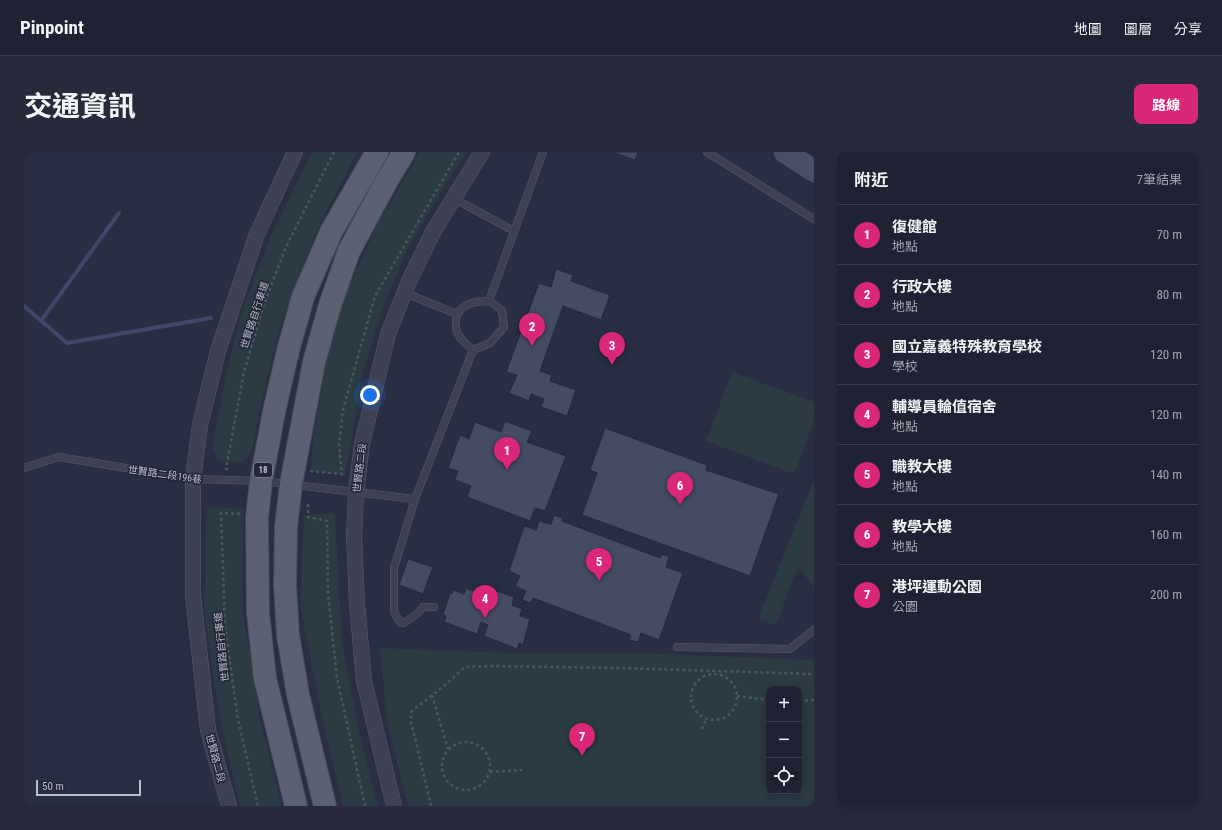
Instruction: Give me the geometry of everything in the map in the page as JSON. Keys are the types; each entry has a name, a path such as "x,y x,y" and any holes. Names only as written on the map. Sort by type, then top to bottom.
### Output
{"main road":[{"name":"18","path":"296,806 265,678 258,613 257,518 261,481 275,407 289,347 303,297 331,232 377,152"},
{"path":"325,806 298,695 288,635 285,585 286,527 291,484 314,362 330,305 349,251 404,152"}],"street":[{"name":"世賢路二段","path":"229,806 208,730 193,595 193,479 200,425 218,351 257,234 295,152"},
{"name":"世賢路二段","path":"394,806 364,681 357,603 354,537 356,492 362,444 388,334 410,279 433,232 482,152"},
{"path":"785,152 814,171"}],"lane":[{"path":"489,301 543,152"},
{"path":"706,152 814,219"},
{"path":"454,198 514,231"},
{"path":"405,293 457,314"},
{"path":"477,301 489,301 502,310 504,327 490,344 472,350 458,335 455,327 457,314 463,306 477,301"},
{"path":"434,607 423,607 417,614 404,623 400,622 394,612 394,568 415,498 472,350"},
{"name":"世賢路二段196巷","path":"24,468 59,457 193,479 261,481 415,498"},
{"path":"677,647 790,649 814,630"}],"path":[{"name":"世賢路自行車道","path":"232,470 226,469 244,372 264,304 286,247 334,152"},
{"name":"世賢路自行車道","path":"242,514 221,513 225,626 238,720 258,806"},
{"path":"308,517 327,521 328,593 336,678 366,806"},
{"path":"431,806 411,723 411,712 465,667 564,667 814,674"},
{"path":"711,673 726,676 732,681 736,688 737,703 728,716 714,720 706,718 699,715 691,702 690,694 693,686 697,680 704,675 711,673"},
{"path":"432,695 448,749"},
{"path":"737,696 766,700"},
{"path":"802,701 814,700"},
{"path":"702,729 706,718"},
{"path":"462,742 478,744 484,749 488,756 491,764 490,772 487,779 474,789 458,789 451,785 442,772 443,756 454,744 462,742"},
{"path":"490,772 522,770"}],"shaded area":[{"path":"312,152 357,152 315,234 279,330 256,427 252,451 243,463 218,460 212,448 227,370 243,308 270,238"},
{"path":"420,152 467,152 455,169 408,248 385,302 362,375 345,476 311,471 313,439 324,372 345,295 379,221"},
{"path":"732,372 814,402 814,420 794,474 706,441"},
{"path":"814,480 814,588 798,566 776,625 758,619"},
{"path":"207,507 244,509 243,610 260,718 282,806 240,806 226,747 214,683 204,603"},
{"path":"335,513 342,643 359,730 378,806 343,806 324,727 300,606 304,515"},
{"path":"379,648 510,653 667,654 814,660 814,806 408,806 387,722"}],"building":[{"path":"612,152 638,152 635,160"},
{"path":"556,269 573,275 571,281 610,295 601,320 563,306 540,371 552,375 550,381 576,390 567,416 541,407 544,399 531,394 529,401 509,393 517,375 506,372 539,283 551,287"},
{"path":"505,421 532,431 527,442 566,456 545,511 535,508 530,521 467,497 471,486 455,480 458,471 448,468 460,435 469,439 475,422 501,432"},
{"path":"605,428 707,465 706,470 779,494 750,576 582,515 597,473 590,470"},
{"path":"554,515 563,518 562,521 660,558 662,554 669,557 666,567 683,573 659,640 641,633 638,642 629,640 631,635 533,598 531,603 522,600 526,591 515,586 520,576 509,571 524,526 536,530 539,521 551,524"},
{"path":"408,559 433,567 423,594 399,585"},
{"path":"479,585 514,597 512,605 522,609 520,616 530,619 523,645 519,643 517,649 484,636 488,625 481,622 477,634 444,622 446,616 443,615 450,593 452,594 453,590 464,594 466,588 477,592"}],"waterway":[{"path":"41,321 119,213"},
{"path":"24,306 67,343 211,318"}],"place":[{"name":"行政大樓","path":"532,346"},
{"name":"國立嘉義特殊教育學校","path":"612,365"},
{"name":"復健館","path":"507,470"},
{"name":"教學大樓","path":"680,505"},
{"name":"職教大樓","path":"599,581"},
{"name":"輔導員輪值宿舍","path":"485,618"},
{"name":"港坪運動公園","path":"582,756"}]}
